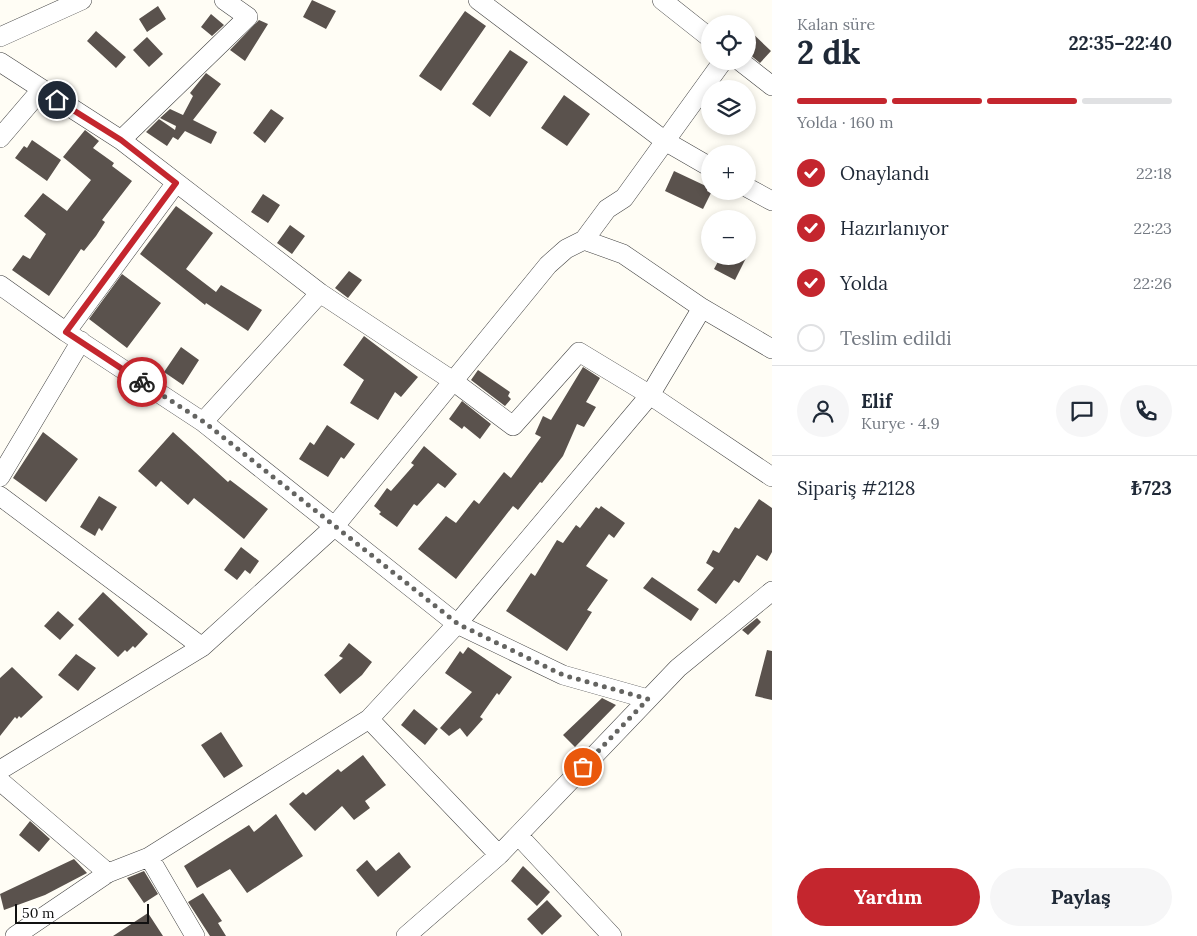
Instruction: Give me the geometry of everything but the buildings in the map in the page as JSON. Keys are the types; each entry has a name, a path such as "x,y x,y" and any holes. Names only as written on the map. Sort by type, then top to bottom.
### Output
{"street":[{"path":"0,37 82,0"},
{"path":"121,140 248,17 224,0"},
{"path":"478,0 665,141 701,162"},
{"path":"662,0 701,31"},
{"path":"0,62 40,90 121,140 320,293 453,381 513,426 579,352 650,395 772,476"},
{"path":"0,770 202,647 334,527 548,265 566,249 584,240 607,209 624,198 716,70"},
{"path":"752,70 772,86"},
{"path":"0,138 40,90"},
{"path":"0,476 73,337 176,183"},
{"path":"756,192 772,201"},
{"path":"584,240 622,254 702,308 772,349"},
{"path":"0,285 73,337 204,422 458,624 563,675 648,699"},
{"path":"204,422 320,293"},
{"path":"23,934 108,873 148,857 369,719 458,624 650,395 702,308"},
{"path":"0,496 202,647"},
{"path":"407,936 498,856 678,668 772,591"},
{"path":"369,719 498,856"},
{"path":"0,781 108,873"},
{"path":"518,835 612,936"},
{"path":"148,857 195,936"}],"way so far":[{"path":"142,382 204,422 458,624 563,675 648,699 583,767"}],"route":[{"path":"57,100 121,140 176,183 66,332 142,382"}]}
